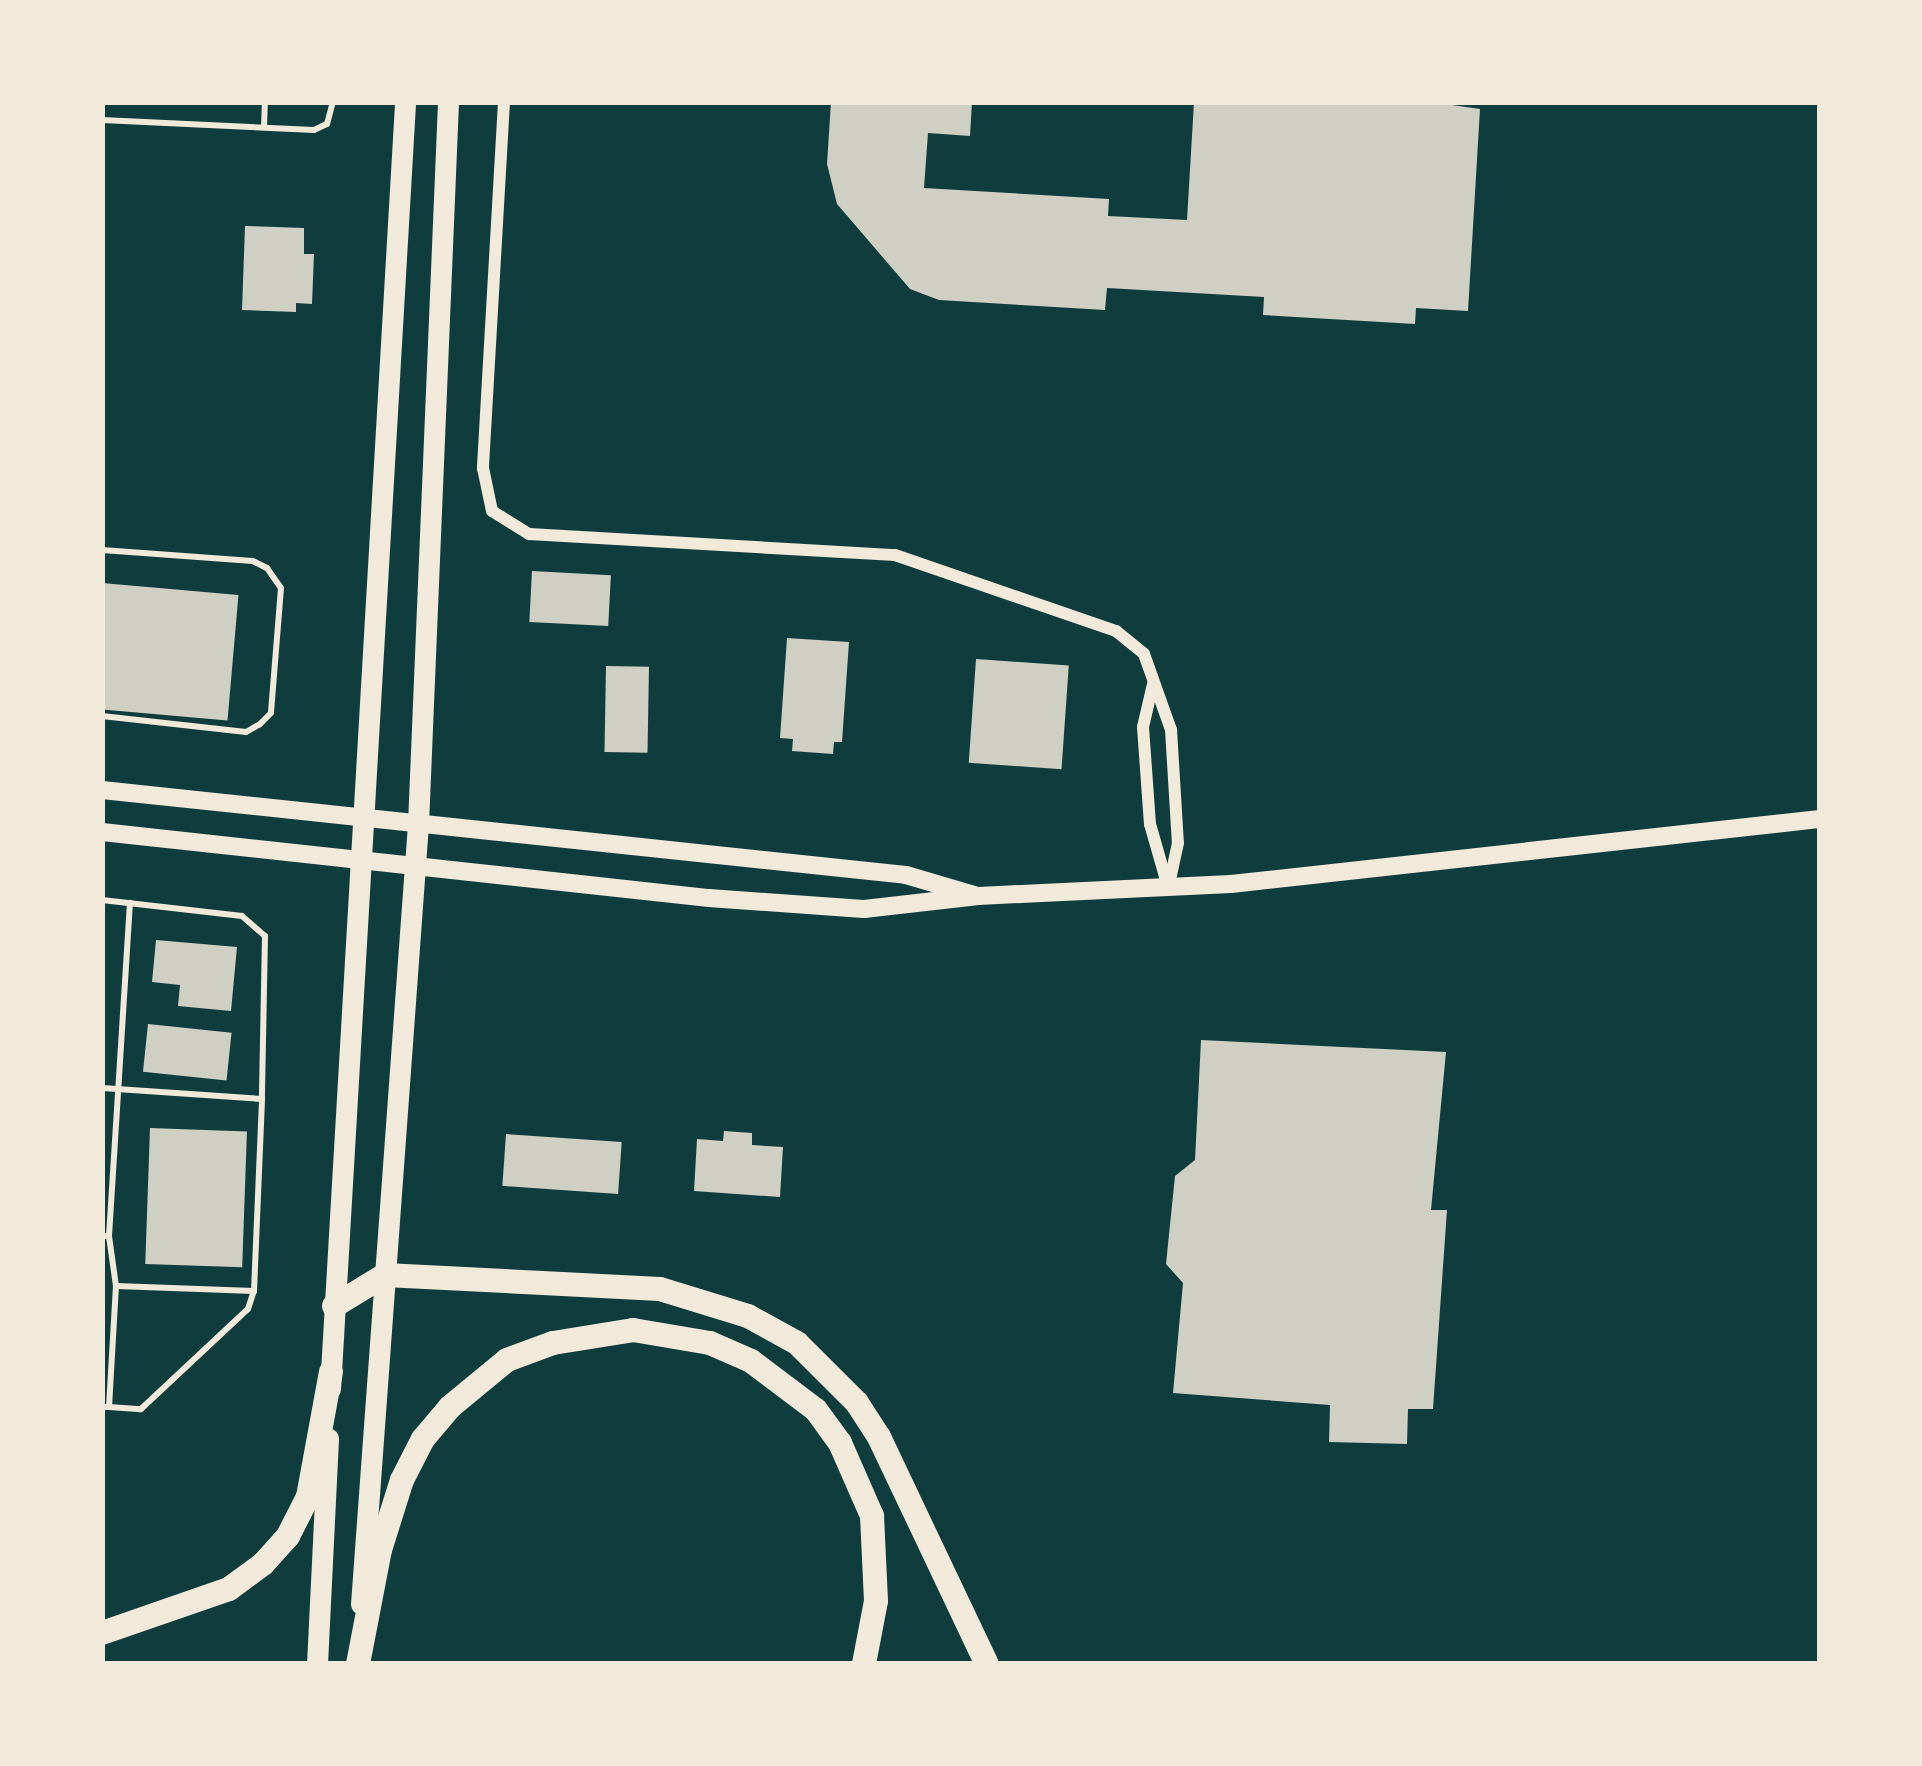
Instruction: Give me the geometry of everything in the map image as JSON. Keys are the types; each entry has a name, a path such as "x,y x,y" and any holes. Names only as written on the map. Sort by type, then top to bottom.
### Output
{"highway":[{"path":"317,1664 405,102"},
{"path":"357,1664 416,866 448,102"},
{"path":"334,1306 385,1275 660,1289 748,1316 796,1343 826,1367 879,1437 986,1664"},
{"path":"357,1664 380,1550 403,1480 423,1439 450,1407 507,1360 554,1343 633,1330 710,1343 751,1360 817,1411 840,1443 872,1516 876,1601 864,1664"},
{"path":"102,1633 229,1589 263,1564 288,1536 308,1497 331,1372"}],"main road":[{"path":"102,790 906,875 978,896"},
{"path":"102,832 833,908 919,906 978,896 1168,889 1820,819"}],"street":[{"path":"505,102 483,469 487,498 500,520 529,534 872,553 922,562 1116,631 1144,654 1172,730 1178,843 1168,889"},
{"path":"1154,682 1143,727 1150,824 1168,889"}],"lane":[{"path":"264,128 265,102"},
{"path":"102,120 314,130 327,124 333,102"},
{"path":"102,550 253,561 267,568 280,588 271,713 260,724 246,732 102,716"},
{"path":"102,900 130,903 242,916 265,936 254,1291 248,1309 141,1409 106,1407 116,1286 105,1236 130,903"},
{"path":"102,1088 262,1099"},
{"path":"116,1286 254,1291"}],"building":[{"path":"831,102 972,102 970,136 928,133 924,188 1109,199 1108,216 1187,220 1194,102 1431,102 1480,109 1468,311 1416,308 1415,324 1263,315 1264,297 1107,288 1105,310 939,300 910,289 837,204 827,164"},
{"path":"245,226 304,228 304,254 314,254 312,304 296,303 296,312 242,310"},
{"path":"532,571 611,575 608,626 529,622"},
{"path":"102,583 238,595 227,720 102,709"},
{"path":"787,638 849,642 842,742 834,742 833,754 792,751 793,739 780,738"},
{"path":"976,659 1069,665 1062,769 969,763"},
{"path":"606,666 649,667 647,753 604,752"},
{"path":"156,940 237,947 231,1011 178,1006 180,985 152,982"},
{"path":"148,1024 232,1033 227,1081 143,1072"},
{"path":"1201,1040 1446,1052 1431,1210 1447,1210 1433,1409 1408,1409 1407,1444 1329,1442 1330,1405 1173,1393 1183,1283 1166,1264 1175,1176 1195,1160"},
{"path":"150,1128 247,1131 242,1267 145,1264"},
{"path":"724,1131 752,1133 752,1145 783,1147 780,1197 694,1191 697,1139 723,1141"},
{"path":"506,1134 622,1142 618,1194 502,1186"}]}
